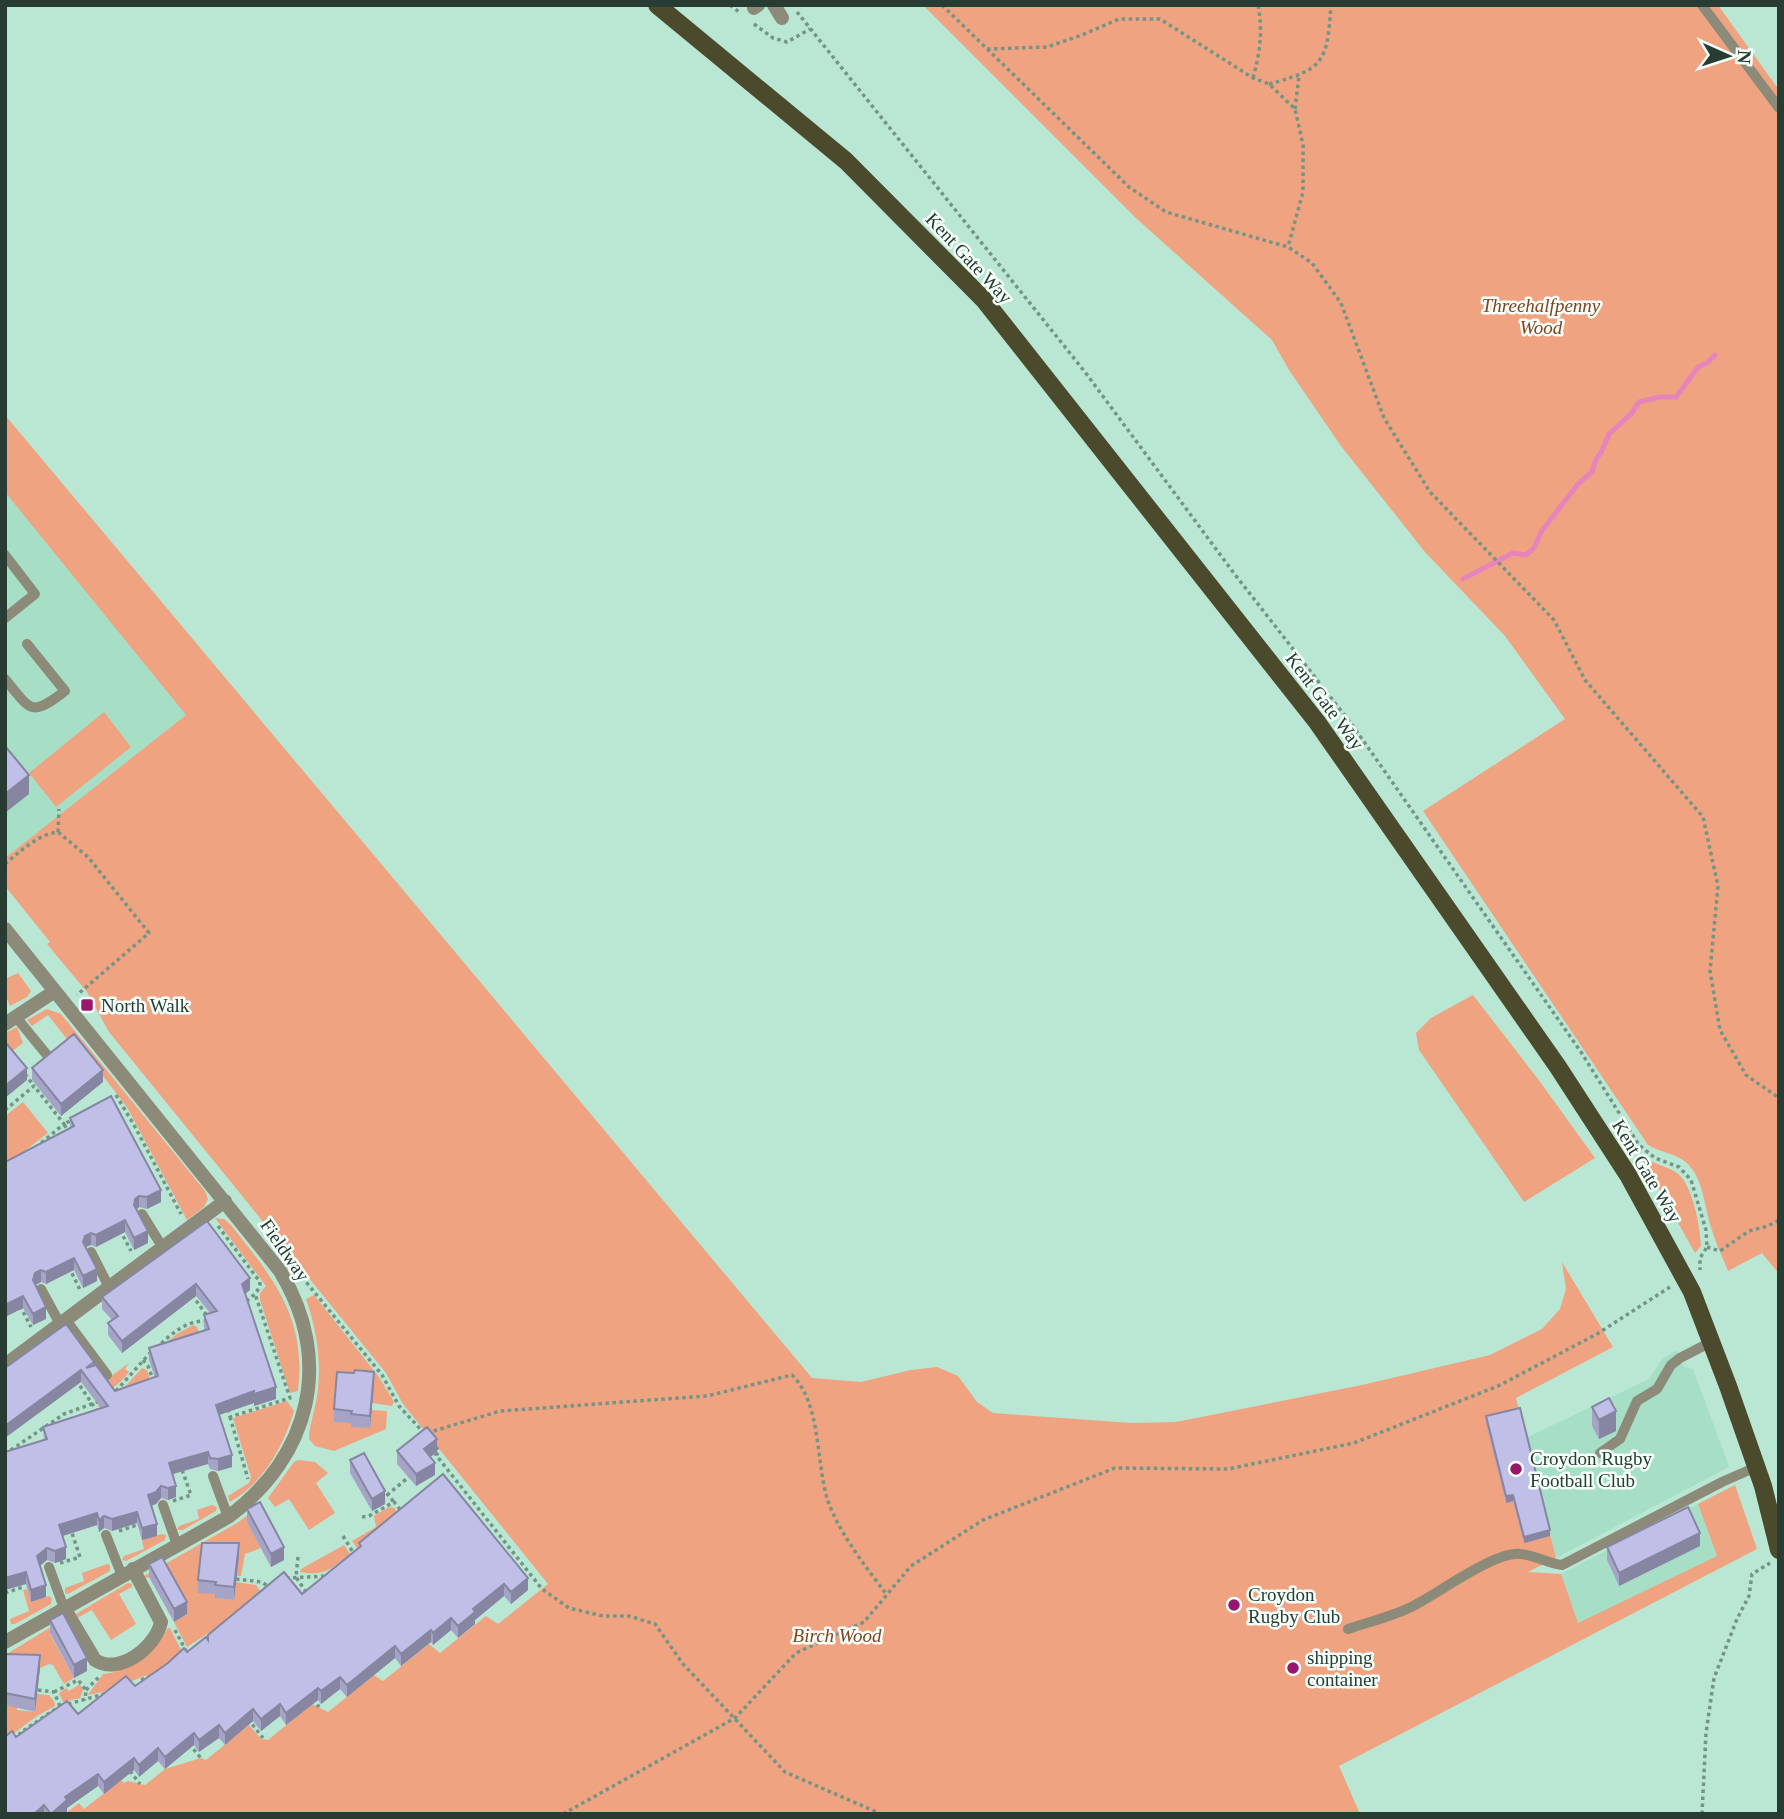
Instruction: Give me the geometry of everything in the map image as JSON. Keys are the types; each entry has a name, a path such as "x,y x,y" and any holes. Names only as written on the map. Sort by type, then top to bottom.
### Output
{"main road":[{"name":"Kent Gate Way","path":"657,5 846,161 984,300 1317,722 1558,1068 1628,1175 1684,1278 1711,1342 1756,1467 1779,1550"}],"street":[{"name":"Fieldway","path":"5,929 280,1271 296,1302 308,1342 310,1377 304,1410 293,1443 279,1467 256,1495 228,1517 7,1637"},
{"path":"11,1020 55,991"},
{"path":"7,1360 63,1322 225,1201"},
{"path":"64,1608 94,1660 106,1665 117,1664 147,1647 158,1632 161,1622 128,1572"}],"lane":[{"path":"1702,5 1779,108"},
{"path":"5,555 35,594 5,618"},
{"path":"5,679 29,706 37,709 44,708 65,691 27,644"},
{"path":"11,1020 47,1055"},
{"path":"142,1214 163,1248"},
{"path":"91,1252 109,1287"},
{"path":"41,1289 63,1322 107,1375"},
{"path":"1600,1453 1620,1439 1637,1401 1657,1389 1671,1365 1711,1342"},
{"path":"1348,1629 1409,1608 1452,1582 1505,1556 1520,1554 1546,1563 1562,1565 1756,1467"},
{"path":"213,1476 228,1517"},
{"path":"163,1504 177,1545"},
{"path":"106,1535 128,1572"},
{"path":"49,1567 64,1608"}],"path":[{"path":"793,5 810,29"},
{"path":"942,5 1129,187 1166,212 1288,247 1312,263 1341,303 1384,418 1430,492 1554,620 1585,680 1703,817 1718,886 1710,971 1720,1030 1746,1075 1779,1098"},
{"path":"1253,78 1261,52 1261,19 1258,5"},
{"path":"1269,84 1299,76 1316,67 1326,50 1331,5"},
{"path":"987,49 1047,47 1119,19 1160,19 1253,78 1269,84 1295,109"},
{"path":"1288,247 1303,192 1303,145 1295,109 1299,76"},
{"path":"58,832 59,809"},
{"path":"5,864 34,841 46,834 58,832 88,857 149,933 66,1004"},
{"path":"21,1070 64,1124 70,1136"},
{"path":"29,1080 37,1074"},
{"path":"5,1111 34,1086"},
{"path":"111,1088 189,1228"},
{"path":"106,1102 116,1096"},
{"path":"32,1150 74,1118"},
{"path":"209,1213 260,1282 255,1294 237,1308"},
{"path":"1707,1247 1720,1251 1749,1231 1768,1227 1779,1220"},
{"path":"120,1230 138,1265"},
{"path":"63,1256 87,1303"},
{"path":"280,1271 292,1264 382,1375 399,1406 439,1452 426,1463"},
{"path":"563,1814 736,1718 796,1653 864,1622 911,1566 983,1520 1115,1468 1228,1469 1354,1443 1498,1386 1597,1334 1684,1278"},
{"path":"112,1394 125,1383 142,1360 173,1332 187,1324 212,1321 189,1291"},
{"path":"230,1417 290,1398 255,1294"},
{"path":"18,1304 38,1340"},
{"path":"199,1321 203,1333"},
{"path":"142,1360 148,1366 156,1391"},
{"path":"72,1375 94,1404 99,1416"},
{"path":"424,1433 500,1411 707,1396 792,1375 807,1395 827,1499 854,1550 887,1595"},
{"path":"5,1454 64,1414 103,1399"},
{"path":"219,1495 248,1479 226,1405"},
{"path":"436,1455 542,1589 569,1608 603,1616 629,1615 655,1624 683,1664 785,1772 881,1814"},
{"path":"163,1504 191,1495 178,1456"},
{"path":"387,1495 416,1471"},
{"path":"375,1479 403,1514"},
{"path":"362,1517 394,1502"},
{"path":"106,1535 134,1526 130,1514"},
{"path":"49,1567 80,1556 67,1519"},
{"path":"343,1536 355,1554 347,1560"},
{"path":"298,1557 298,1583 315,1604"},
{"path":"1702,1814 1706,1733 1714,1678 1749,1596 1752,1574 1779,1560"},
{"path":"284,1580 296,1577 325,1577 332,1572"},
{"path":"5,1593 23,1587 20,1576"},
{"path":"236,1579 265,1583 271,1590 277,1585"},
{"path":"161,1622 172,1624 187,1653 192,1649"},
{"path":"143,1688 141,1680 161,1672"},
{"path":"38,1690 54,1692 78,1680 86,1690 85,1700"},
{"path":"54,1692 60,1706"},
{"path":"13,1738 60,1706 105,1694"},
{"path":"311,1696 319,1707"},
{"path":"79,1702 81,1710"},
{"path":"247,1718 263,1738"},
{"path":"20,1732 28,1743"},
{"path":"184,1738 201,1758"},
{"path":"123,1762 140,1784"}],"shaded area":[{"path":"5,489 186,715 5,858"},
{"path":"1677,1350 1684,1367 1693,1369 1729,1467 1556,1558 1526,1438 1649,1379 1662,1359"},
{"path":"1698,1504 1717,1556 1577,1624 1561,1574"}],"green space":[{"name":"Threehalfpenny Wood","path":"923,5 1718,5 1779,90 1779,1274 1762,1253 1728,1271 1709,1221 1699,1182 1690,1166 1675,1156 1648,1145 1423,811 1565,719 1505,636 1425,552 1341,446 1289,370 1272,340 1137,219"},
{"name":"Birch Wood","path":"5,415 812,1378 861,1382 937,1367 958,1376 977,1402 993,1413 1132,1423 1176,1422 1362,1385 1490,1355 1542,1329 1560,1309 1566,1289 1562,1262 1613,1347 1516,1398 1556,1558 1528,1572 1561,1574 1578,1623 1717,1556 1698,1504 1735,1485 1757,1549 1339,1766 1360,1814 65,1814 79,1803 84,1809 121,1780 124,1783 128,1781 145,1785 165,1769 201,1758 206,1760 249,1725 261,1739 268,1740 312,1704 328,1712 374,1675 383,1681 429,1644 440,1653 486,1616 498,1624 548,1584 403,1404 386,1373 109,1032 87,992 47,944 50,942 5,886 5,858 186,715 5,492"},
{"path":"104,712 131,747 56,807 29,773"},
{"path":"18,973 31,991 27,997 10,1006 5,994 5,979"},
{"path":"1473,995 1595,1158 1524,1202 1419,1050 1416,1033 1431,1018"},
{"path":"47,1009 61,1014 205,1191 208,1199 204,1207 187,1220 127,1107 75,1040 70,1043 48,1015 32,1026 27,1020"},
{"path":"17,1027 23,1043 11,1052 5,1046 5,1033"},
{"path":"23,1102 48,1133 5,1166 5,1116"},
{"path":"1641,1157 1669,1168 1683,1179 1697,1218 1701,1246 1695,1253"},
{"path":"215,1218 224,1219 231,1225 284,1301 297,1342 298,1391 290,1393 260,1300 260,1293 266,1286"},
{"path":"314,1295 379,1377 394,1402 392,1406 372,1403 373,1384 352,1423 370,1428 371,1410 387,1411 386,1429 334,1451 315,1446 309,1439 317,1396 319,1359 316,1335 306,1299"},
{"path":"193,1325 197,1327 202,1343 149,1361 150,1356"},
{"path":"129,1363 125,1369 129,1372 121,1381 109,1391 93,1398 89,1392"},
{"path":"142,1368 147,1370 153,1390 99,1408 98,1405 122,1390"},
{"path":"287,1401 294,1411 278,1450 253,1485 230,1502 228,1496 249,1483 251,1477 233,1418"},
{"path":"298,1460 315,1462 328,1473 316,1483 335,1513 309,1530 289,1499 275,1507 268,1498"},
{"path":"212,1505 217,1507 216,1511 183,1530 177,1530 179,1526 199,1519 197,1510"},
{"path":"389,1507 395,1508 397,1516 357,1548 352,1541 376,1527 374,1516"},
{"path":"252,1512 260,1515 247,1522 261,1548 245,1554 241,1576 237,1576 238,1556 198,1592 234,1600 236,1582 256,1585 261,1592 221,1625 187,1647 174,1622 186,1615 162,1570 145,1579 144,1576"},
{"path":"166,1535 165,1540 126,1561 122,1560 124,1556 144,1549 142,1540"},
{"path":"344,1545 350,1554 333,1567 316,1573 300,1572 301,1569"},
{"path":"110,1565 110,1571 68,1594 65,1593 65,1588 84,1581 82,1573"},
{"path":"128,1583 132,1584 132,1587 119,1594 136,1624 111,1640 92,1610 77,1618 76,1614"},
{"path":"27,1589 32,1602 49,1596 52,1598 51,1604 11,1624 10,1619 29,1611 23,1590"},
{"path":"59,1622 50,1634 74,1678 64,1684 53,1665 40,1668 5,1655"},
{"path":"168,1628 182,1652 158,1671 88,1695 103,1674 124,1669 142,1659"},
{"path":"80,1684 83,1690 80,1698 63,1702 59,1693 66,1688 69,1691"},
{"path":"37,1694 49,1695 55,1706 5,1740 5,1705 17,1706 17,1710 35,1712"}],"building":[{"path":"5,746 29,775 5,794"},
{"path":"74,1034 103,1070 61,1104 32,1068"},
{"path":"5,1042 27,1068 5,1086"},
{"path":"111,1096 161,1190 135,1199 134,1205 148,1231 134,1238 125,1220 96,1235 91,1233 85,1236 83,1242 97,1269 83,1276 74,1258 46,1272 41,1270 35,1273 33,1280 46,1307 33,1314 23,1296 5,1305 5,1162 74,1126 70,1118"},
{"path":"207,1221 250,1278 242,1284 276,1387 254,1394 254,1391 216,1405 232,1455 210,1458 208,1452 169,1463 176,1486 161,1486 148,1495 157,1524 142,1528 137,1512 112,1519 104,1516 99,1520 97,1513 59,1525 66,1547 55,1551 47,1548 37,1556 46,1585 31,1590 26,1572 5,1578 5,1452 47,1439 43,1427 108,1406 81,1370 5,1426 5,1368 66,1324 94,1362 86,1368 96,1365 115,1391 158,1376 149,1348 209,1329 204,1315 217,1311 196,1284 122,1341 108,1323 118,1316 102,1297"},
{"path":"355,1370 374,1372 370,1416 334,1409 337,1372 354,1373"},
{"path":"1609,1398 1616,1411 1599,1420 1592,1407"},
{"name":"Croydon Rugby Football Club","path":"1520,1408 1550,1530 1524,1537 1513,1495 1506,1496 1486,1416"},
{"path":"427,1427 437,1439 424,1449 435,1463 416,1474 397,1451"},
{"path":"364,1453 385,1491 372,1499 350,1460"},
{"path":"443,1474 528,1578 511,1592 504,1584 473,1609 475,1612 458,1626 451,1618 401,1654 395,1646 347,1685 340,1677 321,1691 318,1688 286,1713 280,1704 261,1719 253,1709 225,1733 219,1725 199,1740 194,1733 165,1757 158,1748 139,1765 134,1758 104,1782 98,1774 65,1797 67,1800 51,1814 44,1805 34,1814 5,1814 5,1737 12,1731 16,1737 67,1701 78,1714 126,1676 135,1686 184,1648 187,1652 206,1637 208,1640 208,1635 284,1572 302,1594"},
{"path":"260,1502 284,1547 271,1554 247,1509"},
{"path":"1688,1507 1700,1533 1619,1573 1607,1547"},
{"path":"202,1543 239,1543 234,1587 198,1580"},
{"path":"162,1557 187,1602 174,1609 149,1564"},
{"path":"63,1613 87,1658 74,1665 50,1620"},
{"path":"5,1654 40,1655 35,1699 5,1693"}],"waterway":[{"path":"1463,579 1513,553 1526,555 1534,548 1541,532 1578,484 1592,472 1609,434 1631,414 1639,402 1660,397 1676,397 1698,367 1715,355"}],"place":[{"name":"North Walk","path":"87,1005"},
{"name":"Croydon Rugby Football Club","path":"1516,1469"},
{"name":"Croydon Rugby Club","path":"1234,1605"},
{"name":"shipping container","path":"1293,1668"}]}
